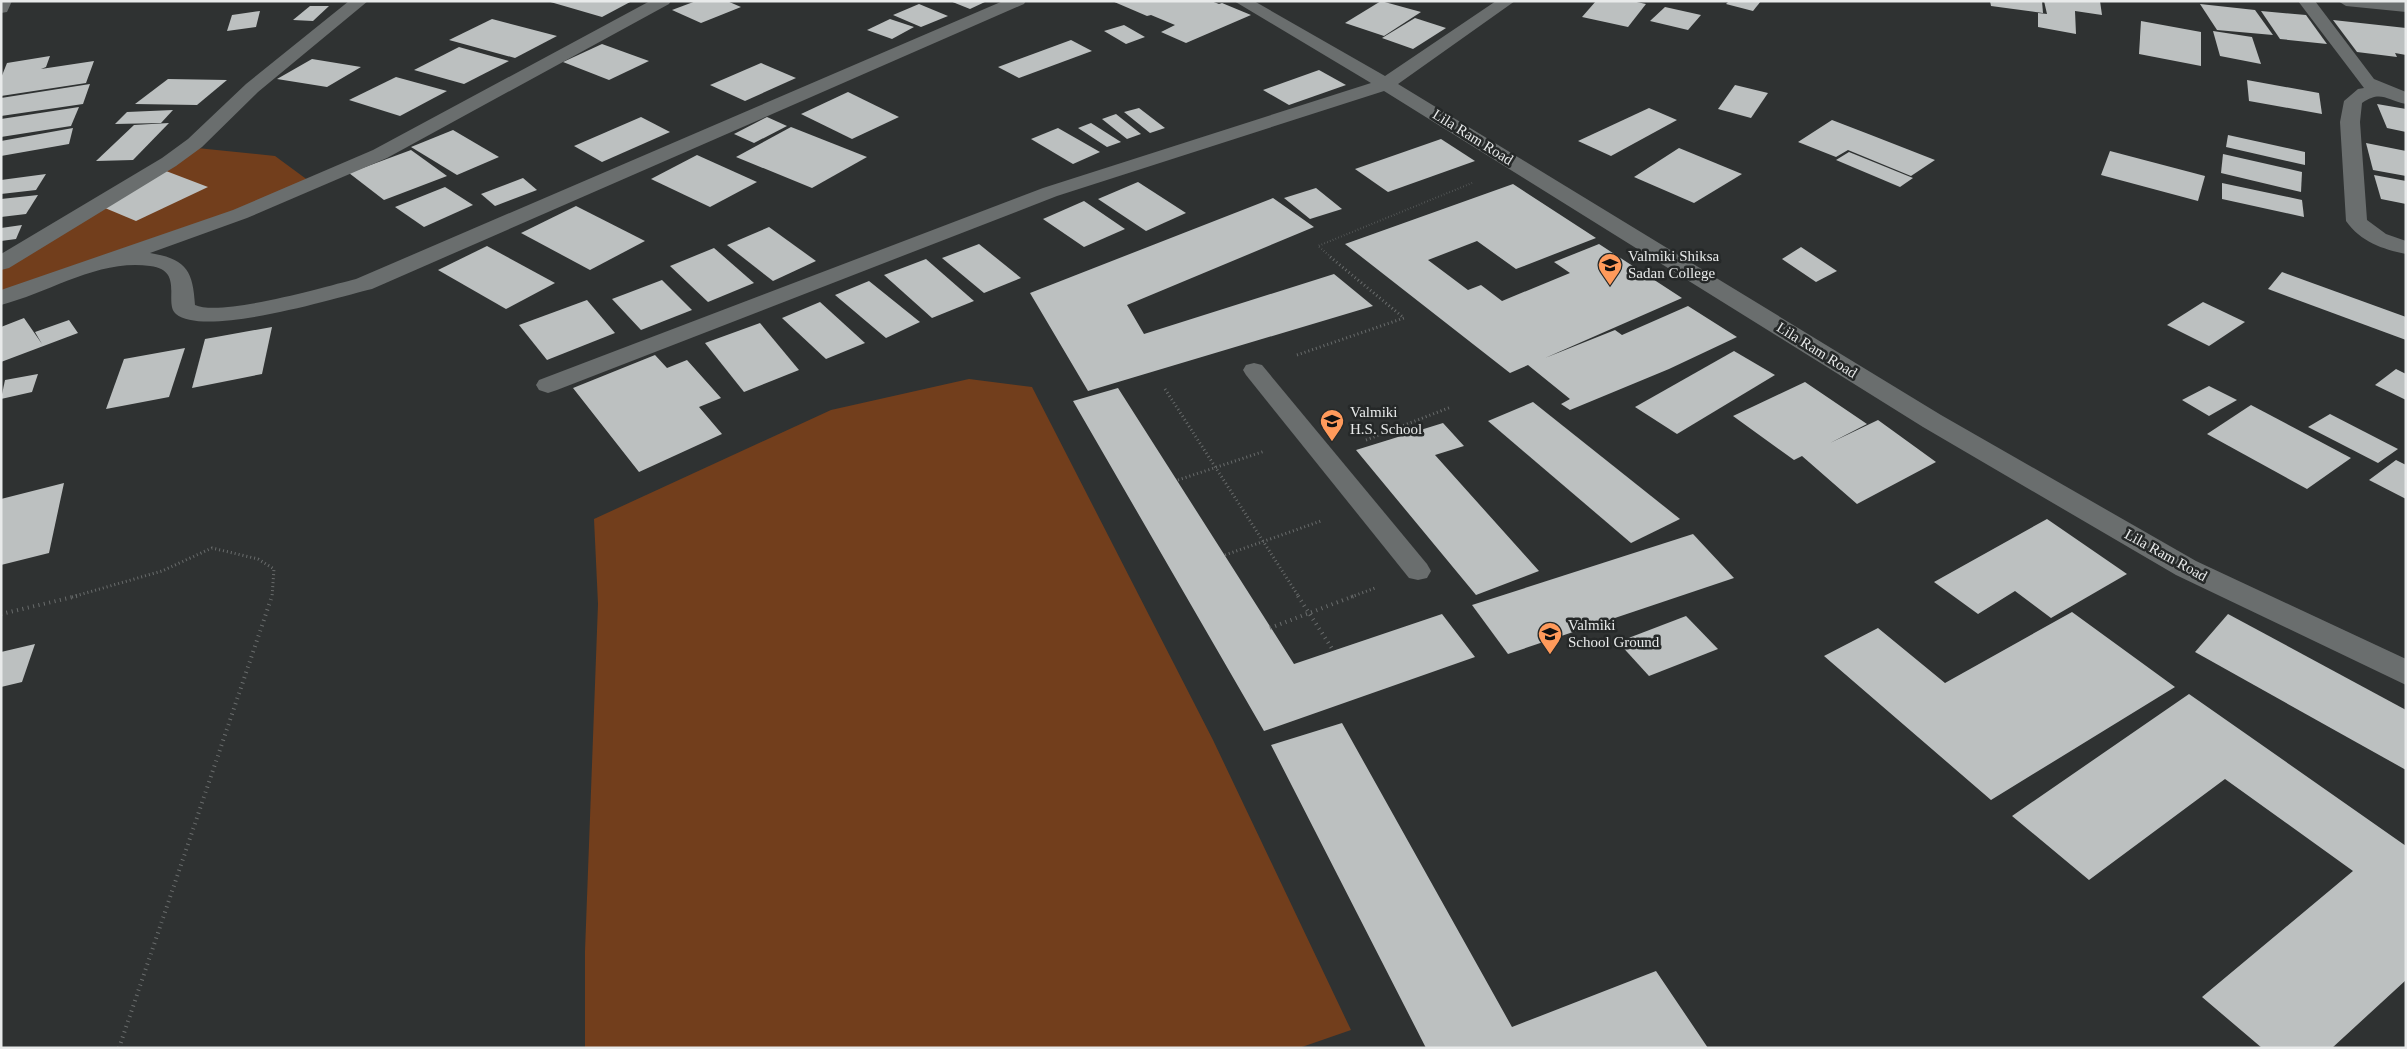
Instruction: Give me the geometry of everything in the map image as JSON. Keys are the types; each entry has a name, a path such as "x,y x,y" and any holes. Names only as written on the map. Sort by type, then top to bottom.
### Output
{"street":[{"path":"1,8 4,1"},
{"path":"1,263 169,162 194,143 252,88 360,1"},
{"path":"1,298 240,214 380,154 663,1"},
{"path":"116,259 154,260 171,267 180,275 184,309 198,315 228,314 281,305 364,284 1018,1"},
{"name":"Lila Ram Road","path":"1242,1 1386,84 1932,421 2186,568 2406,673"},
{"path":"548,385 1050,192 1386,84 1507,1"},
{"path":"2306,1 2368,83 2406,99"},
{"path":"2346,1 2406,7"},
{"path":"2381,90 2365,94 2353,101 2350,122 2357,221 2363,229 2383,240 2406,248"}],"lane":[{"path":"1254,370 1418,571"}],"path":[{"path":"1254,370 1404,318 1318,246 1520,166"},
{"path":"1165,389 1333,650"},
{"path":"1324,456 1451,407"},
{"path":"1178,480 1308,437"},
{"path":"1225,555 1364,505"},
{"path":"1,614 142,579 183,564 212,548 258,558 274,569 273,593 119,1048"},
{"path":"1270,628 1418,571"}],"shaded area":[{"path":"197,148 275,156 309,181 225,216 1,293 1,267"},
{"path":"969,379 1032,387 1213,740 1351,1030 1299,1048 585,1048 585,951 598,604 594,519 831,410"}],"building":[{"path":"547,1 632,1 602,17"},
{"path":"696,1 727,1 741,7 701,23 672,10"},
{"path":"950,1 987,1 970,9"},
{"path":"1112,1 1211,1 1219,4 1222,3 1251,15 1186,43 1161,32 1175,25 1151,15 1147,16"},
{"path":"1381,1 1421,12 1384,36 1345,23"},
{"path":"1596,1 1632,1 1646,4 1628,27 1582,17"},
{"path":"1729,1 1761,1 1753,11 1726,4"},
{"path":"1990,1 2042,1 2043,13 1991,6"},
{"path":"2044,1 2100,1 2102,15 2075,11 2076,34 2038,27 2038,13 2047,14"},
{"path":"919,4 948,16 921,27 893,15"},
{"path":"2200,4 2255,10 2273,35 2217,30"},
{"path":"310,6 329,6 313,21 293,20"},
{"path":"1665,7 1701,15 1688,30 1650,21"},
{"path":"260,11 256,27 227,31 232,15"},
{"path":"2261,11 2306,15 2327,44 2280,39"},
{"path":"1415,18 1446,28 1413,49 1382,38"},
{"path":"492,19 557,36 515,58 449,40"},
{"path":"890,19 914,27 892,39 867,30"},
{"path":"2333,20 2406,28 2406,55 2395,53 2397,57 2357,52"},
{"path":"2141,21 2201,32 2201,66 2139,54"},
{"path":"1124,25 1145,37 1126,44 1104,31"},
{"path":"2213,31 2252,37 2261,64 2220,56"},
{"path":"1071,40 1092,51 1019,78 998,67"},
{"path":"602,44 649,61 609,80 563,62"},
{"path":"459,47 509,61 464,84 414,70"},
{"path":"50,56 46,67 41,69 94,61 86,83 1,96 1,78 7,63"},
{"path":"312,59 361,67 327,87 277,79"},
{"path":"761,63 796,78 745,101 710,85"},
{"path":"1319,70 1346,85 1289,105 1263,90"},
{"path":"396,77 447,91 400,116 349,100"},
{"path":"168,79 227,80 197,105 135,104"},
{"path":"2247,80 2319,93 2322,114 2249,101"},
{"path":"90,84 83,104 1,116 1,98"},
{"path":"1735,85 1768,93 1751,118 1718,109"},
{"path":"848,92 899,117 852,139 801,114"},
{"path":"2377,104 2406,109 2406,132 2387,128"},
{"path":"79,107 71,126 1,137 1,119"},
{"path":"1139,108 1165,128 1150,133 1124,112"},
{"path":"1649,108 1677,120 1611,156 1578,141"},
{"path":"173,110 161,123 115,124 127,112"},
{"path":"1116,114 1141,134 1127,139 1102,119"},
{"path":"641,117 670,132 602,162 574,146"},
{"path":"767,117 787,126 754,143 734,134"},
{"path":"1832,120 1935,160 1911,176 1848,150 1836,157 1798,142"},
{"path":"169,123 133,160 96,161 134,125"},
{"path":"1091,123 1121,142 1107,147 1078,128"},
{"path":"791,127 867,157 812,188 736,157"},
{"path":"73,128 69,144 1,156 1,141"},
{"path":"1058,128 1100,152 1073,164 1031,139"},
{"path":"453,130 499,157 457,175 411,147"},
{"path":"2228,135 2305,152 2305,165 2226,147"},
{"path":"1441,139 1475,161 1388,192 1355,169"},
{"path":"2366,143 2406,151 2406,176 2373,170"},
{"path":"1679,148 1742,174 1694,203 1634,177"},
{"path":"411,150 447,176 384,200 349,173"},
{"path":"2110,151 2205,176 2198,201 2101,175"},
{"path":"1849,152 1913,178 1900,187 1836,160"},
{"path":"2223,154 2302,172 2301,192 2221,173"},
{"path":"697,155 757,182 710,207 651,179"},
{"path":"166,171 208,187 136,221 105,208"},
{"path":"46,174 36,190 1,194 1,180"},
{"path":"2374,175 2406,181 2406,204 2381,199"},
{"path":"523,178 537,190 495,206 481,194"},
{"path":"1138,182 1186,213 1146,231 1098,199"},
{"path":"2222,183 2302,200 2304,217 2222,199"},
{"path":"1513,184 1596,238 1516,269 1477,241 1428,260 1468,290 1481,285 1502,301 1570,273 1554,262 1599,244 1682,298 1545,358 1615,330 1622,335 1688,306 1737,337 1669,369 1570,410 1561,404 1570,399 1528,365 1510,373 1345,244"},
{"path":"445,187 473,205 424,227 395,207"},
{"path":"1316,188 1342,209 1310,219 1284,198"},
{"path":"38,195 26,214 1,217 1,199"},
{"path":"1273,198 1314,227 1127,305 1144,334 1334,274 1373,306 1088,391 1030,293"},
{"path":"1084,201 1125,229 1084,247 1043,219"},
{"path":"576,206 645,241 590,270 521,233"},
{"path":"22,225 16,239 1,241 1,228"},
{"path":"769,227 816,261 773,281 727,245"},
{"path":"979,244 1021,278 984,293 942,258"},
{"path":"487,246 555,283 506,309 438,270"},
{"path":"1801,247 1837,271 1816,282 1782,259"},
{"path":"714,248 754,283 708,302 670,266"},
{"path":"926,259 974,301 932,318 884,275"},
{"path":"2282,272 2406,317 2406,340 2268,289"},
{"path":"662,280 692,310 641,330 612,299"},
{"path":"869,281 920,322 886,338 835,295"},
{"path":"587,300 615,333 547,360 519,325"},
{"path":"820,302 865,343 826,359 782,318"},
{"path":"2203,302 2245,322 2209,346 2167,325"},
{"path":"24,318 42,344 35,332 69,320 78,333 1,362 1,327"},
{"path":"760,323 799,370 744,392 705,343"},
{"path":"272,327 262,374 192,388 205,339"},
{"path":"185,348 169,397 106,409 124,359"},
{"path":"1734,351 1775,375 1677,434 1635,407"},
{"path":"655,355 667,368 687,360 721,398 699,407 722,434 639,472 573,388"},
{"path":"2396,369 2406,374 2406,400 2375,385"},
{"path":"38,374 32,392 1,399 5,380"},
{"path":"1805,382 1867,424 1830,443 1878,420 1936,462 1857,504 1802,456 1794,460 1733,416"},
{"path":"2209,386 2237,400 2209,416 2182,400"},
{"path":"1118,388 1294,664 1442,614 1475,657 1264,731 1073,401"},
{"path":"1533,402 1680,519 1631,543 1488,421"},
{"path":"2251,405 2351,458 2307,489 2207,434"},
{"path":"2330,414 2398,449 2378,463 2308,427"},
{"path":"1443,423 1464,446 1435,455 1539,571 1476,595 1356,450"},
{"path":"2396,460 2406,465 2406,499 2369,480"},
{"path":"64,483 49,553 1,565 1,499"},
{"path":"2047,519 2127,574 2051,618 2015,591 1978,614 1934,582"},
{"path":"1693,534 1734,578 1508,654 1472,605"},
{"path":"2072,612 2175,687 1991,800 1824,656 1878,628 1945,683"},
{"path":"2228,614 2406,710 2406,770 2195,652"},
{"path":"1686,616 1718,649 1649,676 1618,642"},
{"path":"35,644 22,682 1,687 1,652"},
{"path":"2189,694 2406,846 2406,980 2332,1048 2262,1048 2202,997 2353,871 2225,779 2089,880 2012,816"},
{"path":"1342,723 1512,1027 1656,971 1708,1048 1426,1048 1271,745"}],"place":[{"name":"Valmiki Shiksa Sadan College","path":"1610,286"},
{"name":"Valmiki H.S. School","path":"1332,442"},
{"name":"Valmiki School Ground","path":"1550,655"}]}
